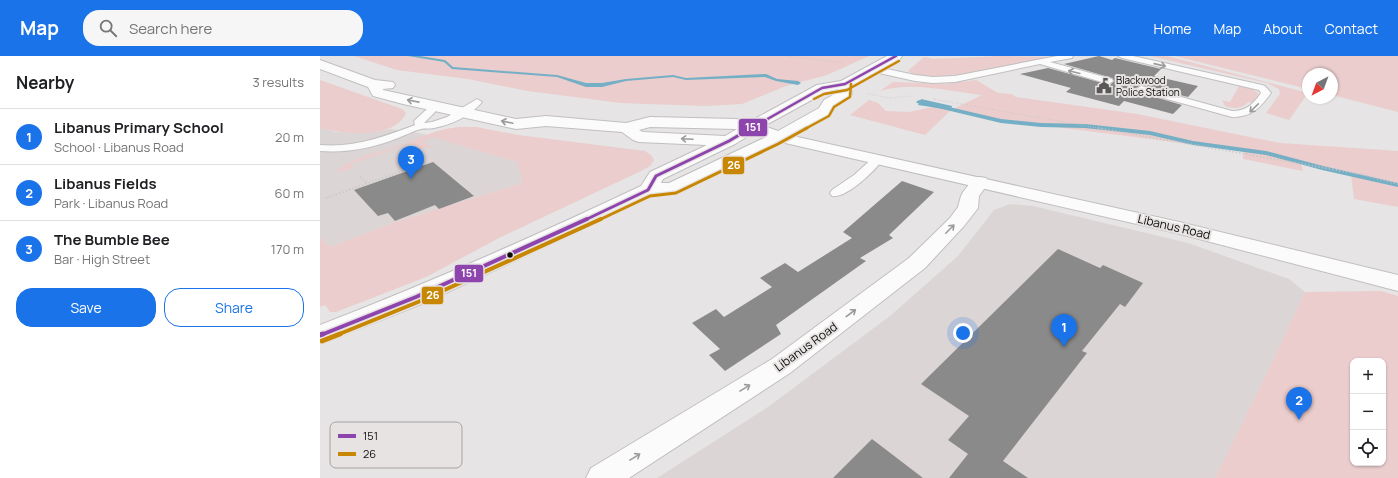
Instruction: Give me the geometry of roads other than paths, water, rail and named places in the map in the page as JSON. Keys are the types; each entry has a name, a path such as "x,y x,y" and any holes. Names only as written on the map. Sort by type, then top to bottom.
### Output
{"main road":[{"path":"648,190 656,176 761,136 822,88 845,84 896,56"},
{"path":"322,65 373,84 396,85 491,105"},
{"path":"373,84 378,92 403,100 433,105 516,124 546,121 626,128 650,122 736,124 761,136"},
{"path":"320,335 416,297 544,240 648,190 674,188 811,105 828,104 845,94 845,84"},
{"path":"521,110 535,112 546,121"},
{"path":"626,128 639,137 761,136"},
{"name":"Libanus Road","path":"761,136 878,159 980,182 1256,247 1398,283"},
{"path":"645,137 668,151 670,161 666,171"},
{"name":"Libanus Road","path":"602,478 781,366 917,263 957,222 968,208 970,196 980,182"}],"lane":[{"path":"873,69 915,78 933,80 955,79 1067,56"},
{"path":"1122,56 1262,88 1266,93 1253,110 1244,114 1238,114 1213,109 1193,102 1141,89"},
{"path":"1039,62 1109,81"},
{"path":"320,157 324,148 344,148 379,142 420,126 434,124 464,112 477,102"},
{"path":"420,126 419,121 432,110 433,105"},
{"path":"836,193 863,175 878,159"}],"water":[{"path":"921,99 952,106 951,110 918,105"}],"waterway":[{"path":"410,56 445,61 452,68 557,76 586,85 602,85 626,80 673,76 686,79 766,75 776,80 798,83"},
{"path":"919,102 1001,121 1041,125 1085,126 1150,133 1193,143 1266,153 1322,168 1398,185"}],"place":[{"name":"Blackwood Police Station","path":"1104,86"},
{"name":"The Bumble Bee","path":"411,179"},
{"name":"Libanus Primary School","path":"1064,347"},
{"name":"Libanus Fields","path":"1299,420"}]}
